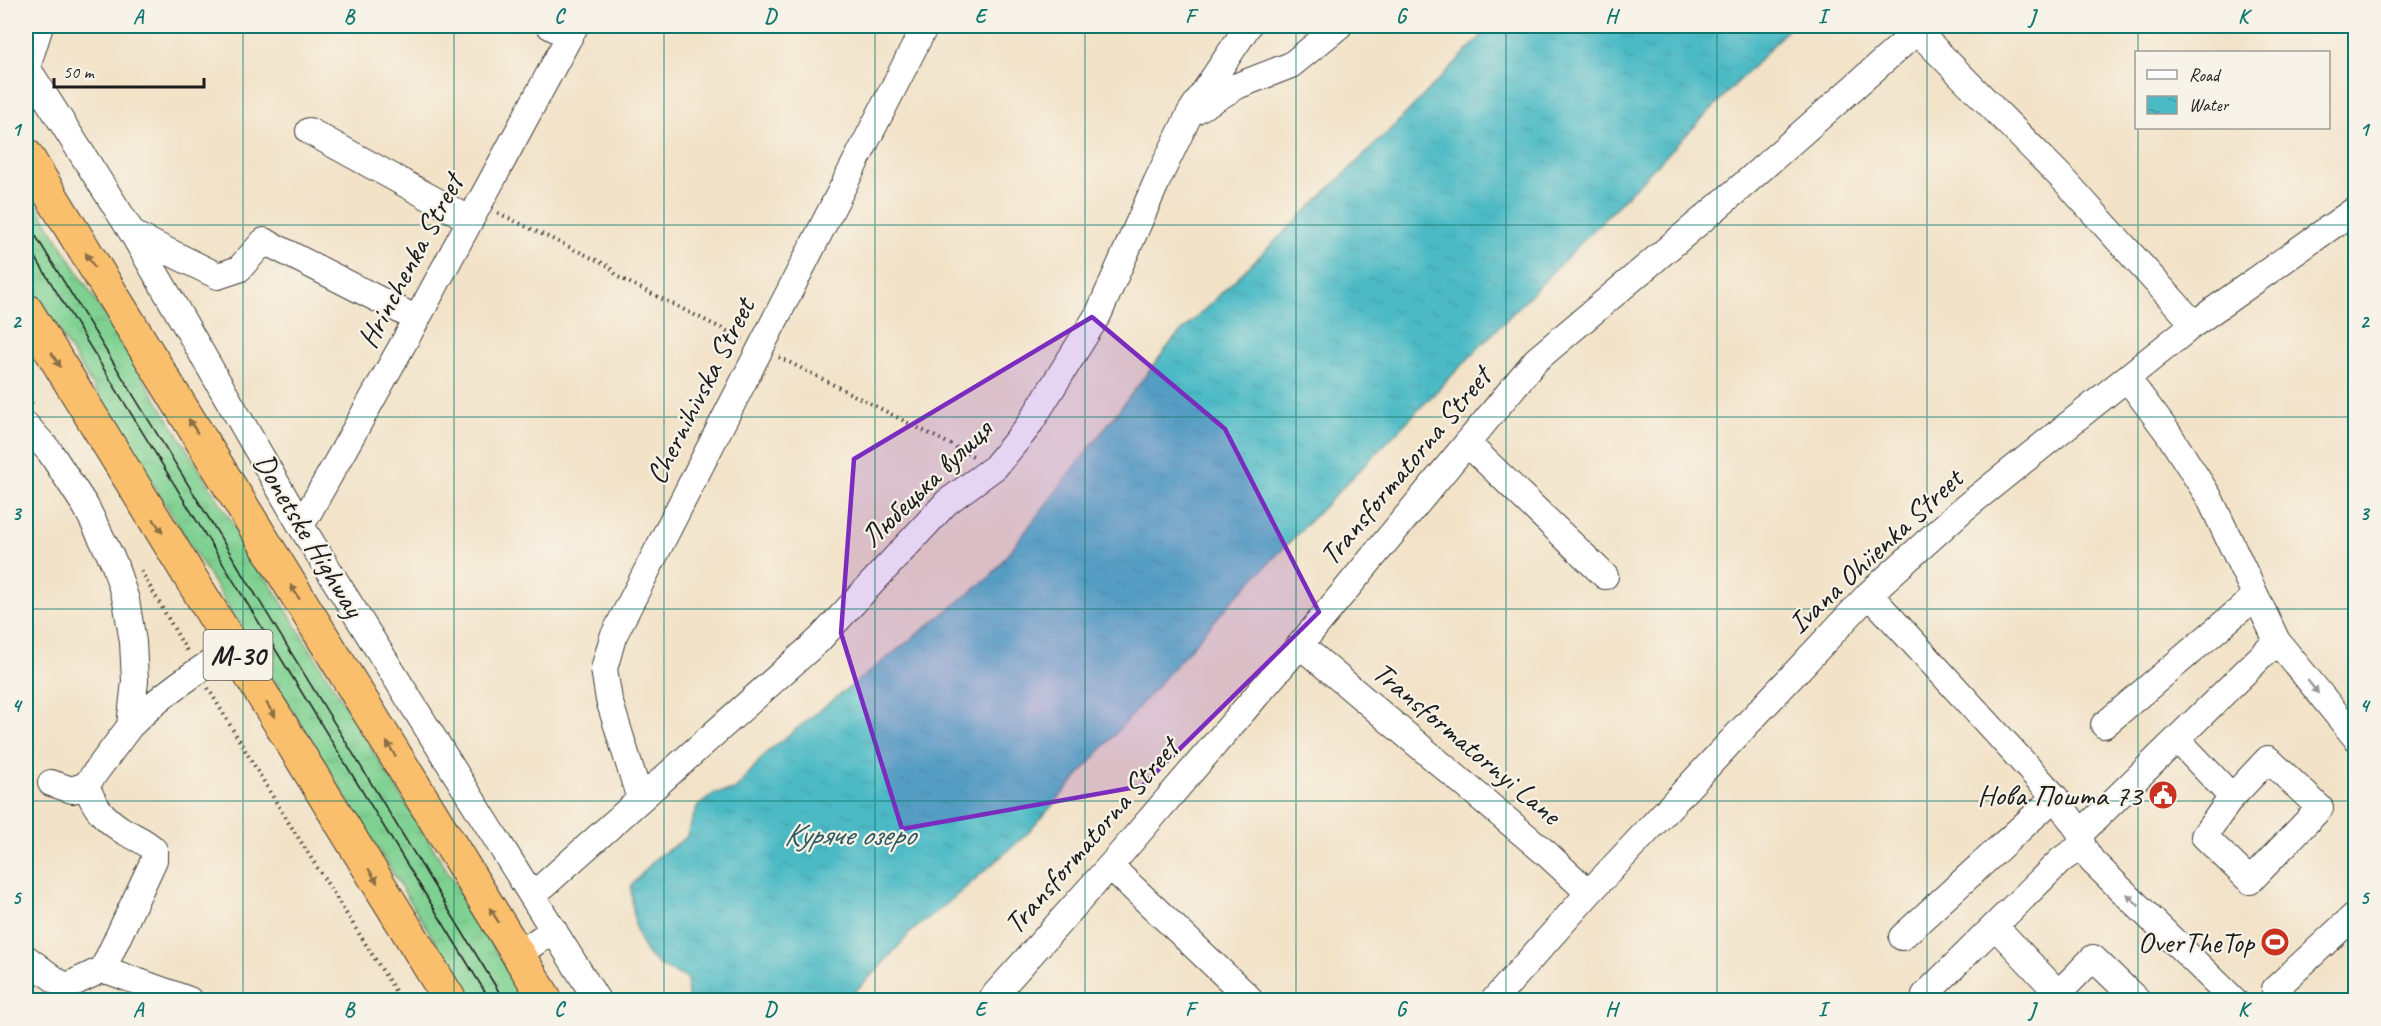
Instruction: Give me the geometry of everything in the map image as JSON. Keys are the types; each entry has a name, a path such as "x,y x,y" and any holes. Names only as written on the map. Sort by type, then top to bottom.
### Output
{"highway":[{"name":"Donetske Highway","path":"26,155 546,1000"},
{"name":"М-30","path":"26,310 450,1000"}],"street":[{"path":"26,68 40,26"},
{"name":"Chernihivska Street","path":"640,799 609,700 604,669 613,637 625,609 924,26"},
{"name":"Любецька вулиця","path":"532,896 819,640 947,502 995,467 1028,428 1099,313 1190,114 1248,26"},
{"path":"1190,114 1237,86 1292,65 1339,26"},
{"name":"Hrinchenka Street","path":"301,526 417,319 565,29"},
{"path":"1920,29 2066,182 2194,324"},
{"name":"Transformatorna Street","path":"990,1000 1110,866 1300,645 1536,360 1742,186 1920,29"},
{"name":"Donetske Highway","path":"26,68 133,234 301,526 597,1000"},
{"path":"309,131 474,211"},
{"name":"Ivana Ohiienka Street","path":"1494,1000 1589,893 1869,594 1962,510 2194,324 2355,208"},
{"path":"133,234 218,276 239,269 264,241 417,319"},
{"path":"2127,378 2168,433 2209,497 2277,641 2355,738"},
{"path":"31,419 86,507 114,563 123,591 133,642 135,681 130,726"},
{"path":"1467,444 1605,576"},
{"path":"1869,594 2055,797 2092,861 2234,1000"},
{"path":"2104,725 2255,597"},
{"path":"1925,995 2061,860 2071,853 2085,829 2277,641"},
{"name":"Transformatornyi Lane","path":"1300,645 1547,854 1589,893"},
{"path":"51,783 72,790 87,785 130,726 156,700 198,670 234,649"},
{"path":"2177,739 2232,797"},
{"path":"2268,759 2320,808 2250,881 2204,836 2232,797 2268,759"},
{"path":"26,958 62,994 103,969 154,860 154,850 148,843 122,830 94,806 87,785"},
{"path":"1902,937 2055,797"},
{"path":"1110,866 1248,998"},
{"path":"2275,989 2355,914"},
{"path":"1995,926 2055,997 2093,958 2137,1000"},
{"path":"518,954 554,930"},
{"path":"103,969 189,1000"}],"path":[{"path":"474,211 609,266 618,277 995,467"},
{"path":"26,392 31,419"},
{"path":"140,569 282,812 401,1000"}],"highlighted area":[{"path":"1092,317 1225,429 1319,612 1142,786 902,829 841,633 854,459"}],"green space":[{"path":"26,188 526,1000 471,1000 26,278"},
{"path":"2074,991 2088,993 2096,1000 2062,1000"}],"water":[{"name":"Куряче озеро","path":"1491,26 1790,26 1232,601 1028,833 911,932 846,1000 688,1000 687,978 670,971 652,959 640,941 634,920 631,886 657,857 686,838 697,807 715,793 735,790 767,752 990,577 1173,340 1393,127"}],"tram line":[{"path":"26,220 504,1000"},
{"path":"26,242 490,1000"}],"place":[{"name":"Нова Пошта 73","path":"2163,795"},
{"name":"OverTheTop","path":"2275,942"}]}
